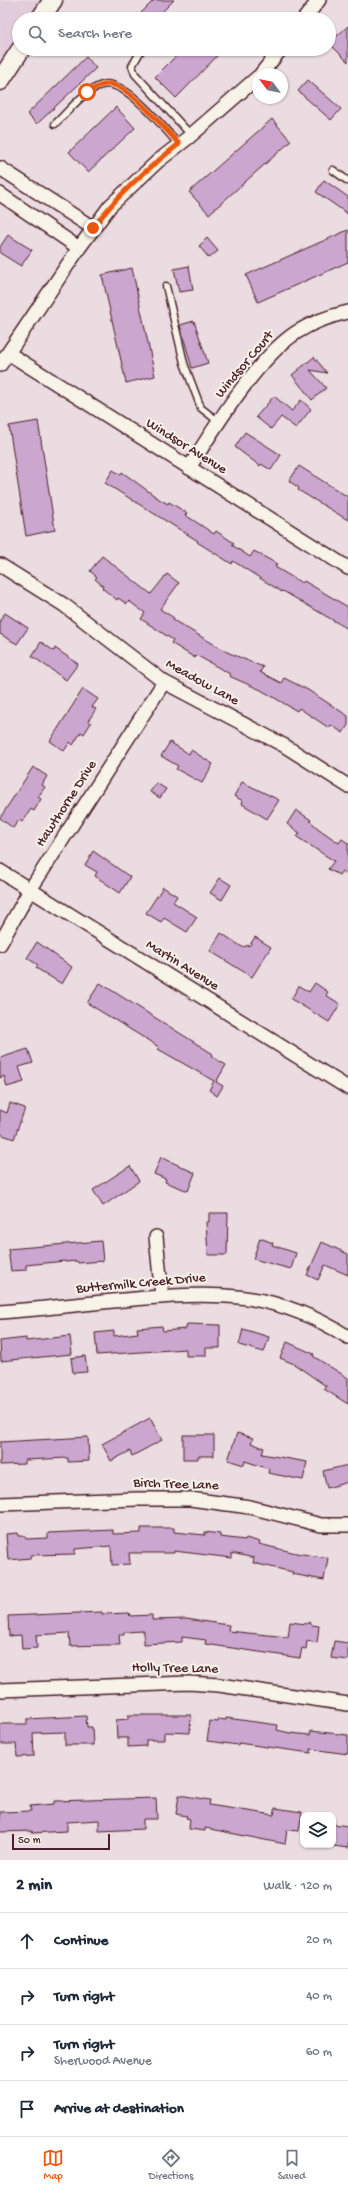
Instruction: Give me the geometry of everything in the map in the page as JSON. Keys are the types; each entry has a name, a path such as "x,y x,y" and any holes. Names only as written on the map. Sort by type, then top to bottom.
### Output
{"main road":[{"path":"45,12 53,0"},
{"path":"0,80 16,56"}],"street":[{"path":"310,12 319,0"},
{"path":"266,68 275,56"},
{"path":"0,365 79,248 110,206 135,180 191,135 252,82"},
{"path":"0,168 93,228"},
{"path":"0,194 79,248"},
{"name":"Windsor Court","path":"189,468 219,422 253,376 289,338 320,320 348,312"},
{"name":"Windsor Avenue","path":"8,353 348,568"},
{"name":"Meadow Lane","path":"0,565 64,605 164,682 285,746 348,786"},
{"name":"Hawthorne Drive","path":"0,944 30,890 164,682"},
{"name":"Martin Avenue","path":"0,871 348,1088"},
{"path":"156,1237 162,1296"},
{"name":"Buttermilk Creek Drive","path":"0,1312 162,1296 209,1294 264,1301 308,1316 348,1338"},
{"name":"Birch Tree Lane","path":"0,1504 137,1499 190,1499 250,1507 321,1525 348,1525"},
{"name":"Holly Tree Lane","path":"0,1690 188,1683 219,1685 348,1704"}],"lane":[{"path":"138,56 132,66 134,74 191,135"},
{"path":"55,124 87,92 102,85 111,84 126,92 144,106 179,144"},
{"path":"333,170 348,181"},
{"path":"166,286 184,363 200,408 219,422"}],"shaded area":[{"path":"0,0 53,0 45,12 12,12 12,56 15,56 0,80"}],"building":[{"path":"154,0 174,0 162,12 142,12"},
{"path":"348,26 348,62 336,50 336,37"},
{"path":"176,56 217,56 176,98 155,77"},
{"path":"86,57 96,68 37,124 27,114"},
{"path":"308,80 341,109 331,120 298,91"},
{"path":"116,107 135,128 88,172 69,152"},
{"path":"272,119 291,141 209,214 189,192"},
{"path":"324,180 348,197 348,214 316,192"},
{"path":"348,230 348,262 258,302 246,275"},
{"path":"8,235 32,250 21,266 0,253 0,247"},
{"path":"207,238 218,251 209,258 199,246"},
{"path":"189,266 193,290 179,292 174,269"},
{"path":"132,268 155,376 126,383 102,275"},
{"path":"194,321 208,363 192,368 180,325"},
{"path":"314,357 327,373 310,370 326,388 312,400 292,375"},
{"path":"274,396 292,411 301,400 311,409 296,428 281,417 271,429 256,417"},
{"path":"38,421 55,530 26,536 9,426"},
{"path":"245,432 281,455 271,470 261,464 260,466 235,447"},
{"path":"299,466 348,497 348,520 298,490 299,488 289,481"},
{"path":"113,470 121,475 122,472 159,499 168,504 169,502 187,513 185,515 214,534 216,531 234,543 232,545 250,557 254,551 277,564 275,567 302,583 304,581 348,607 348,629 283,591 282,592 233,561 232,564 105,483"},
{"path":"102,556 151,594 167,574 179,583 160,609 174,618 173,620 227,652 263,667 260,672 281,683 284,678 308,690 348,716 348,725 343,733 331,725 329,728 299,708 297,711 261,690 229,676 230,674 196,655 195,658 171,643 173,640 141,619 145,613 129,601 127,604 118,598 117,600 102,588 103,586 95,579 97,577 90,571"},
{"path":"5,613 28,628 17,644 0,634 0,620"},
{"path":"41,642 54,651 55,648 78,664 66,680 32,656"},
{"path":"83,689 98,699 92,707 96,709 88,721 91,723 84,734 81,732 73,745 70,742 64,751 50,741"},
{"path":"170,742 189,754 191,750 213,764 202,783 176,769 178,766 161,756"},
{"path":"33,767 47,776 42,785 45,787 38,797 41,799 34,811 31,809 22,822 19,820 13,828 0,818"},
{"path":"242,782 279,800 267,819 242,804 243,801 234,796"},
{"path":"156,783 166,789 160,798 150,792"},
{"path":"296,810 339,843 342,839 348,843 348,875 342,871 339,875 328,869 334,861 297,837 300,833 287,824"},
{"path":"93,851 130,877 120,893 95,876 97,872 85,865"},
{"path":"220,878 231,885 222,900 210,893"},
{"path":"163,887 177,896 173,902 197,917 187,932 164,918 161,922 146,913"},
{"path":"221,933 242,947 250,945 255,937 271,947 252,977 210,951"},
{"path":"37,942 72,967 62,984 36,968 38,965 27,958"},
{"path":"100,983 213,1054 211,1056 226,1065 216,1082 223,1086 217,1096 209,1090 214,1081 158,1049 159,1047 87,1003"},
{"path":"315,983 328,992 326,995 340,1004 329,1022 291,999 299,986 309,992"},
{"path":"28,1049 33,1063 19,1067 24,1082 7,1087 4,1076 0,1078 0,1058"},
{"path":"10,1103 25,1108 14,1139 0,1134 0,1110 7,1113"},
{"path":"161,1157 195,1173 188,1191 165,1182 166,1179 154,1174"},
{"path":"130,1166 139,1181 103,1206 93,1190"},
{"path":"209,1213 228,1213 227,1255 208,1255 206,1222 209,1222"},
{"path":"260,1238 273,1243 272,1245 296,1253 291,1269 253,1259"},
{"path":"101,1241 103,1261 78,1263 77,1261 65,1261 26,1265 26,1270 11,1271 8,1249"},
{"path":"322,1242 348,1254 348,1275 325,1265 318,1280 307,1275"},
{"path":"187,1324 220,1325 220,1348 206,1348 206,1356 186,1356 186,1349 97,1355 95,1333 114,1331 114,1336 138,1333 137,1328 162,1326 163,1331 186,1329"},
{"path":"243,1329 269,1337 264,1352 239,1345"},
{"path":"70,1336 72,1354 1,1361 0,1341 26,1338 26,1341"},
{"path":"287,1342 314,1354 313,1356 348,1378 348,1404 324,1389 326,1386 294,1364 280,1358"},
{"path":"85,1356 87,1372 73,1373 71,1358"},
{"path":"150,1418 162,1440 132,1456 130,1451 111,1461 102,1444"},
{"path":"237,1433 253,1438 251,1443 264,1448 262,1454 307,1462 303,1480 268,1473 269,1469 245,1461 244,1465 228,1460"},
{"path":"183,1435 214,1435 214,1456 198,1456 198,1459 183,1459"},
{"path":"88,1437 89,1461 68,1462 68,1458 25,1460 25,1464 0,1465 0,1442"},
{"path":"348,1465 348,1482 327,1488 323,1471"},
{"path":"141,1528 174,1528 174,1532 205,1535 205,1532 220,1534 220,1537 245,1540 246,1538 260,1542 259,1544 296,1553 328,1558 324,1580 292,1574 293,1572 253,1563 254,1558 232,1553 232,1558 174,1551 174,1553 129,1553 130,1564 112,1565 111,1546 75,1549 75,1554 30,1555 31,1558 8,1560 6,1534 18,1533 19,1536 25,1536 26,1539 48,1538 48,1533 113,1530 113,1534 141,1533"},
{"path":"102,1612 102,1614 129,1613 130,1616 152,1615 152,1620 186,1619 229,1625 228,1631 288,1637 290,1622 306,1624 309,1622 312,1625 319,1626 317,1643 307,1641 306,1649 302,1648 300,1658 205,1644 206,1640 182,1637 182,1642 144,1644 144,1631 124,1632 124,1635 119,1635 120,1645 70,1646 69,1633 36,1635 37,1648 22,1649 21,1635 9,1636 8,1616"},
{"path":"334,1641 348,1643 348,1660 331,1658"},
{"path":"128,1715 191,1715 190,1733 165,1732 165,1740 146,1740 146,1746 128,1747 128,1738 117,1738 116,1720 128,1719"},
{"path":"86,1716 87,1727 92,1727 93,1745 65,1745 65,1732 33,1733 34,1756 17,1757 16,1744 0,1744 0,1724 27,1724 27,1719"},
{"path":"226,1718 278,1725 277,1730 290,1733 310,1735 311,1731 348,1735 348,1754 311,1749 311,1753 238,1743 238,1745 207,1741 210,1721 218,1722 219,1719 226,1720"},
{"path":"179,1795 210,1800 209,1805 274,1815 275,1808 302,1812 300,1812 299,1831 287,1830 285,1844 205,1828 205,1831 189,1829 190,1819 186,1818 187,1816 176,1814"},
{"path":"156,1798 157,1819 143,1819 143,1829 99,1831 99,1820 67,1822 67,1831 32,1833 32,1831 0,1832 0,1812 31,1811 30,1806 54,1804 54,1801"},
{"path":"336,1824 348,1826 348,1848 336,1846"}],"route":[{"path":"87,92 102,85 111,84 126,92 144,106 179,144 135,180 110,206 93,228"}]}
